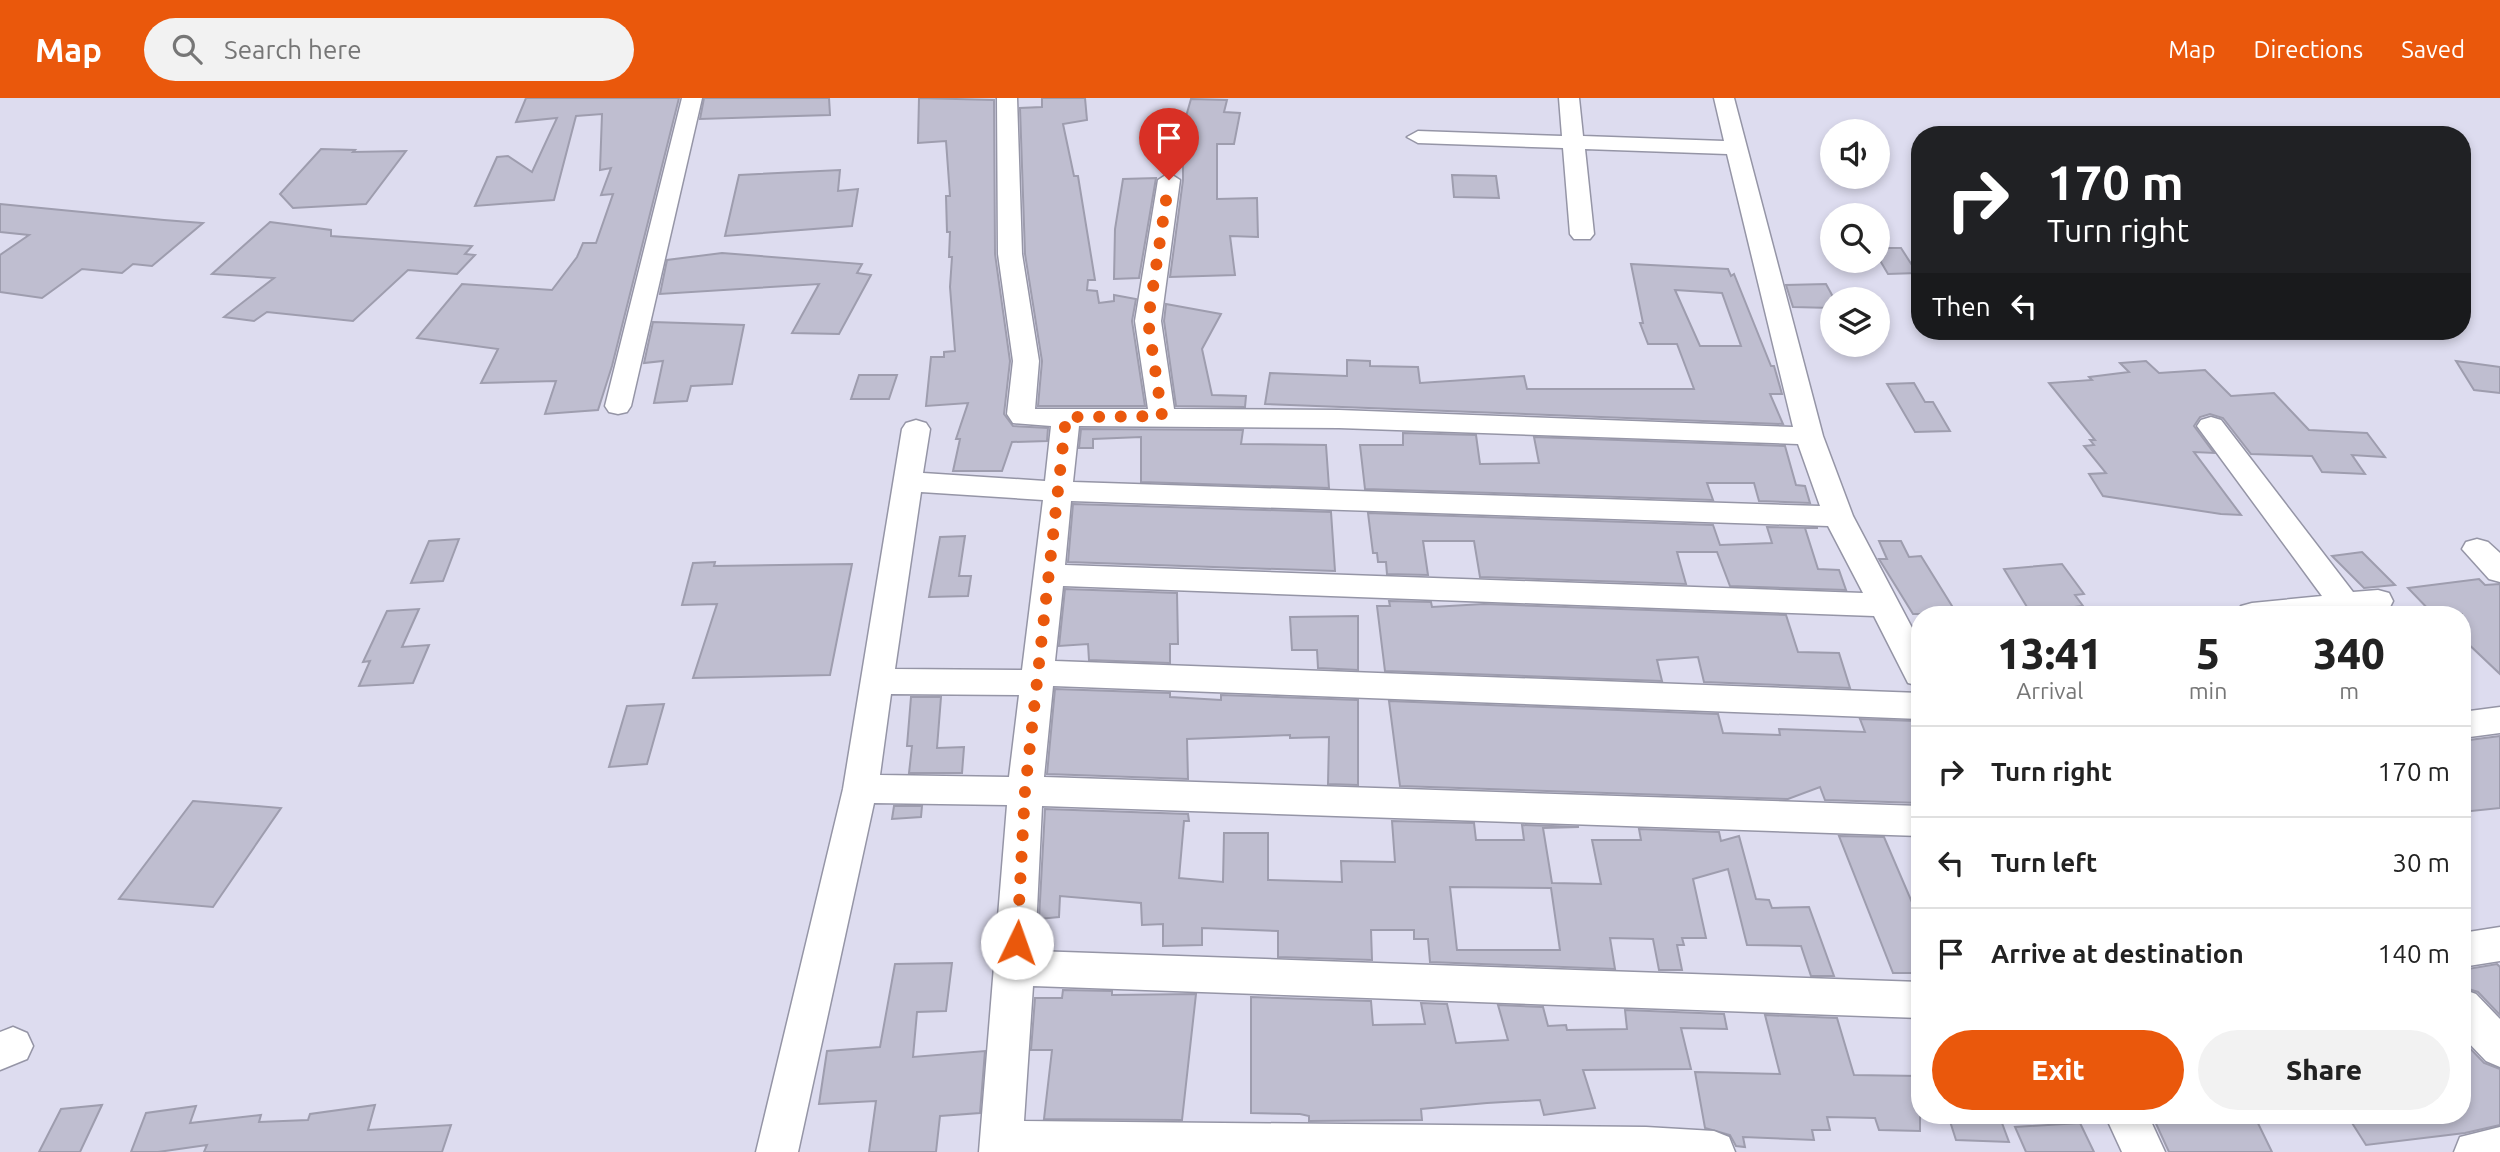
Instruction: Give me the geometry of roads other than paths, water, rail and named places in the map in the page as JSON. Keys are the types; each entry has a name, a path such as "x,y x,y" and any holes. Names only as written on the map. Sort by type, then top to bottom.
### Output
{"street":[{"path":"618,406 692,98"},
{"path":"1007,98 1010,254 1026,361 1021,416 1339,419 1809,436"},
{"path":"1569,98 1582,233"},
{"path":"1724,98 1809,436 1838,516 1911,650"},
{"path":"1418,136 1735,148"},
{"path":"1162,416 1148,321 1169,180"},
{"path":"1066,417 1025,791 1015,968 1000,1147 1646,1148 1714,1152"},
{"path":"2211,426 2345,604"},
{"path":"777,1152 860,789 910,482 916,429"},
{"path":"910,482 1058,491 1838,516"},
{"path":"2477,549 2500,571"},
{"path":"1049,575 1884,605"},
{"path":"2326,606 2378,601"},
{"path":"878,681 1037,678 1911,706"},
{"path":"2471,724 2500,720"},
{"path":"860,789 1025,791 1911,821"},
{"path":"2471,949 2500,944"},
{"path":"1015,968 1911,1000"},
{"path":"2471,1017 2500,1048"},
{"path":"2130,1124 2144,1152"},
{"path":"2475,1152 2500,1148"}]}
